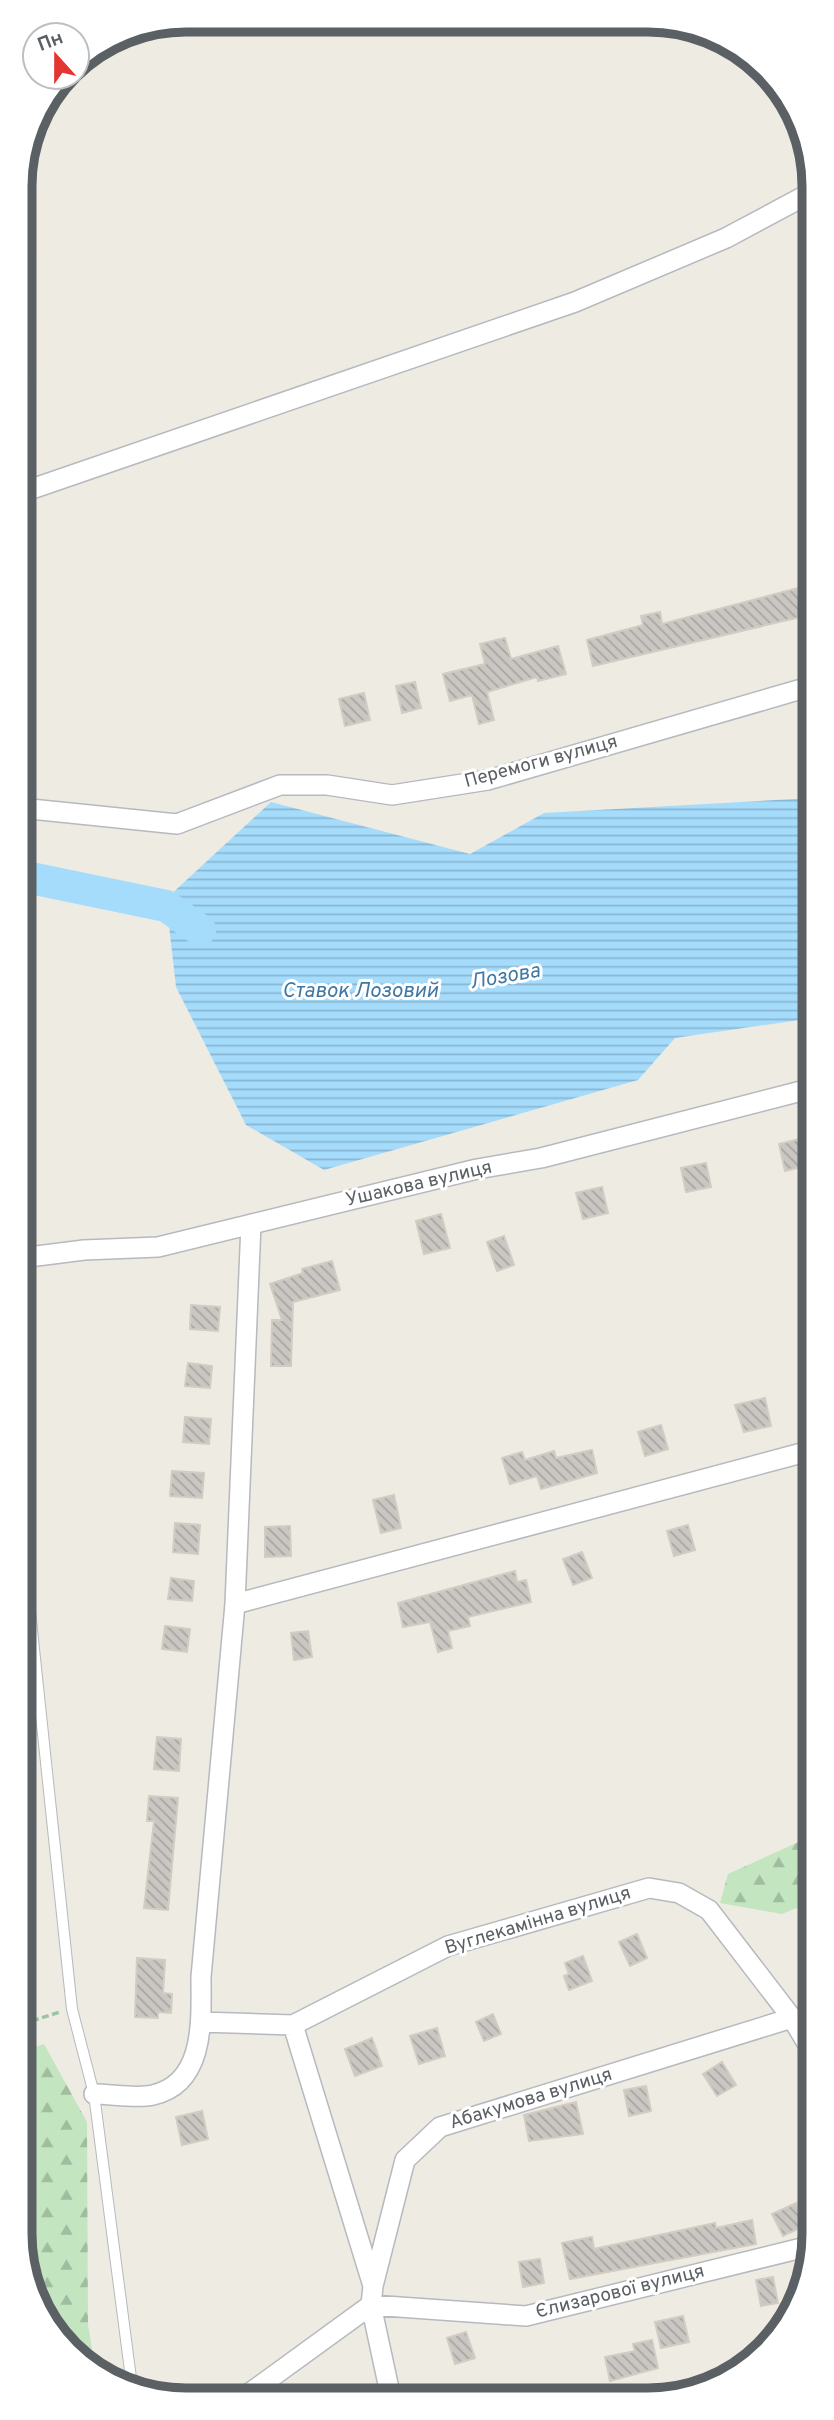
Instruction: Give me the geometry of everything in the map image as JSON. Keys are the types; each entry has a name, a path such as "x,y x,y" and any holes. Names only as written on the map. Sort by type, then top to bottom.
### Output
{"street":[{"path":"32,489 575,302 726,239 802,197"},
{"name":"Перемоги вулиця","path":"32,808 177,824 281,785 327,785 392,795 488,780 802,689"},
{"name":"Ушакова вулиця","path":"32,1257 84,1250 159,1247 477,1169 541,1158 802,1091"},
{"path":"94,2094 153,2095 181,2082 193,2065 201,2022 201,1977 235,1604 251,1224"},
{"path":"235,1604 802,1453"},
{"name":"Вуглекамінна вулиця","path":"201,2022 293,2025 448,1945 649,1888 678,1894 709,1910 802,2035"},
{"name":"Абакумова вулиця","path":"373,2286 405,2160 440,2127 792,2018"},
{"path":"293,2025 373,2286 371,2305 389,2388"},
{"name":"Єлизарової вулиця","path":"371,2305 526,2316 802,2248"},
{"path":"257,2388 371,2305"}],"lane":[{"path":"32,1630 72,2009 94,2094 131,2378"}],"path":[{"path":"32,2021 72,2009"}],"green space":[{"path":"802,1840 802,1906 782,1914 720,1903 728,1874"},
{"path":"44,2044 87,2122 88,2325 94,2358 63,2328 52,2311 34,2264 32,2048"}],"water":[{"name":"Ставок Лозовий","path":"802,799 802,1020 675,1038 638,1080 324,1170 246,1125 176,987 166,899 271,802 470,854 544,813"}],"building":[{"path":"802,587 802,617 593,666 587,640 643,625 641,616 660,612 662,624"},
{"path":"505,638 511,659 558,646 566,674 538,681 537,677 487,692 494,720 479,724 472,695 450,701 443,674 485,664 480,644"},
{"path":"415,682 421,708 402,713 396,686"},
{"path":"364,693 370,720 345,726 339,699"},
{"path":"802,1138 802,1167 785,1171 779,1144"},
{"path":"706,1163 711,1187 686,1192 681,1168"},
{"path":"602,1187 608,1213 583,1219 576,1193"},
{"path":"441,1214 450,1248 424,1254 416,1221"},
{"path":"504,1236 514,1265 497,1271 487,1242"},
{"path":"332,1261 340,1290 293,1302 291,1366 271,1366 272,1320 282,1320 270,1284 303,1273 302,1269"},
{"path":"191,1305 220,1307 218,1331 190,1329"},
{"path":"188,1363 212,1366 210,1388 185,1386"},
{"path":"765,1398 771,1426 744,1432 735,1405"},
{"path":"185,1417 211,1419 209,1444 183,1442"},
{"path":"661,1425 668,1449 645,1456 638,1432"},
{"path":"592,1450 597,1473 541,1489 537,1476 510,1484 502,1458 522,1452 525,1460 554,1451 556,1458"},
{"path":"172,1471 204,1473 202,1498 170,1496"},
{"path":"394,1495 401,1528 381,1533 373,1500"},
{"path":"175,1523 200,1525 198,1554 173,1552"},
{"path":"688,1525 695,1550 674,1556 667,1531"},
{"path":"290,1526 291,1556 265,1557 265,1527"},
{"path":"582,1552 592,1578 573,1585 563,1559"},
{"path":"515,1571 517,1582 526,1580 531,1602 468,1617 470,1626 448,1631 452,1648 438,1652 430,1622 403,1627 398,1603"},
{"path":"171,1578 194,1581 192,1601 168,1599"},
{"path":"165,1626 190,1629 187,1652 162,1649"},
{"path":"308,1631 312,1657 294,1660 291,1633"},
{"path":"157,1737 181,1739 179,1771 154,1769"},
{"path":"149,1796 178,1798 168,1910 144,1908 154,1821 147,1821"},
{"path":"637,1934 647,1958 630,1966 619,1942"},
{"path":"583,1956 592,1981 569,1990 564,1976 569,1974 565,1963"},
{"path":"137,1958 165,1960 163,1993 172,1994 171,2013 158,2012 158,2018 135,2017"},
{"path":"493,2014 501,2034 484,2041 476,2022"},
{"path":"437,2028 445,2056 419,2064 410,2036"},
{"path":"372,2038 382,2066 355,2076 345,2049"},
{"path":"722,2062 736,2085 717,2096 703,2074"},
{"path":"646,2086 651,2111 629,2116 624,2090"},
{"path":"576,2102 583,2134 529,2141 524,2115"},
{"path":"202,2111 208,2139 182,2145 176,2117"},
{"path":"796,2203 802,2216 802,2227 783,2236 772,2214"},
{"path":"752,2220 756,2244 570,2279 562,2243 592,2237 594,2249 715,2223 716,2228"},
{"path":"540,2259 544,2283 523,2287 519,2262"},
{"path":"773,2277 778,2303 761,2306 756,2280"},
{"path":"683,2316 689,2342 661,2348 655,2322"},
{"path":"466,2332 475,2358 455,2364 447,2338"},
{"path":"652,2340 658,2368 610,2381 605,2357 635,2351 633,2344"}],"waterway":[{"name":"Лозова","path":"32,878 166,906 200,930"}]}
